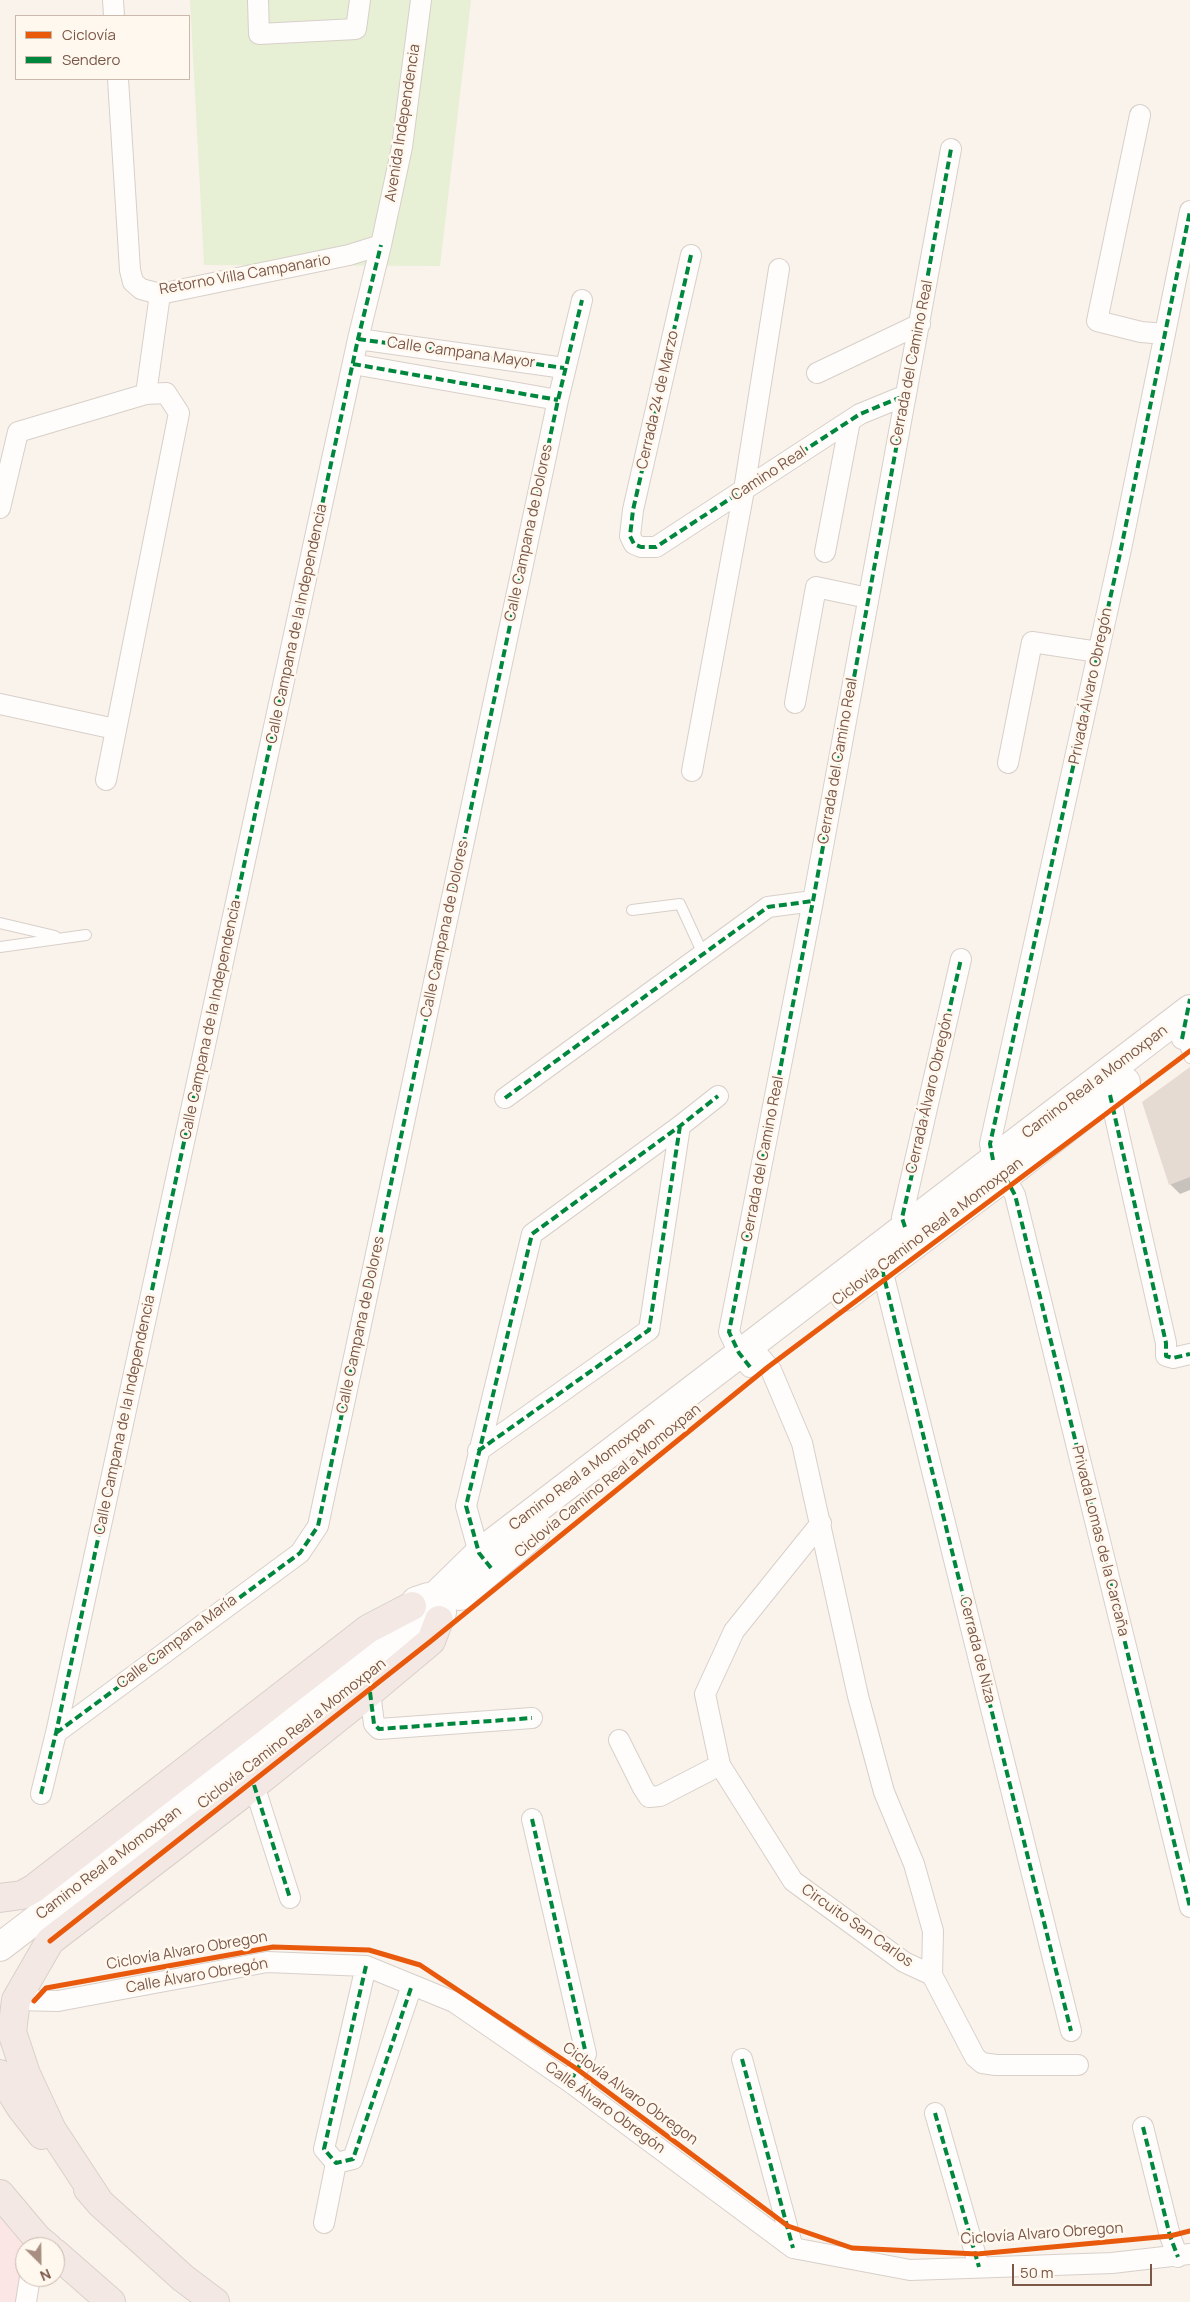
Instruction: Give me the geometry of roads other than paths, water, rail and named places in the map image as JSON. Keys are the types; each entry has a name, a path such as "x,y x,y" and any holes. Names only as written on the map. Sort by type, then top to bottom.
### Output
{"highway":[{"path":"0,1898 22,1895 33,1889 368,1629 432,1609 431,1641 371,1701 254,1785 50,1941 16,2000 12,2032 26,2074 52,2130 100,2203"},
{"path":"0,2074 21,2108 48,2144 100,2203 183,2278 215,2302"},
{"path":"0,2194 36,2237"},
{"path":"0,2211 33,2237"},
{"path":"65,2263 112,2302"}],"street":[{"path":"113,0 114,15"},
{"path":"258,0 259,34 356,29 360,0"},
{"name":"Avenida Independencia","path":"381,245 402,147 421,0"},
{"name":"Retorno Villa Campanario","path":"118,80 130,270 133,282 141,288 160,294 349,256 381,245"},
{"path":"1140,115 1097,321 1141,332 1165,334"},
{"name":"Cerrada del Camino Real","path":"750,1356 729,1332 813,900 904,396 920,324 951,149"},
{"name":"Privada Álvaro Obregón","path":"999,1168 990,1144 1098,652 1190,211"},
{"name":"Calle Campana de la Independencia","path":"41,1794 56,1733 358,338 381,245"},
{"name":"Cerrada 24 de Marzo","path":"634,544 630,536 633,510 691,255"},
{"path":"692,771 744,490 779,269"},
{"path":"146,394 160,294"},
{"name":"Calle Campana de Dolores","path":"300,1553 318,1526 564,368 582,300"},
{"path":"818,373 920,324"},
{"name":"Calle Campana Mayor","path":"358,338 564,368"},
{"name":"Calle Campana Mayor","path":"353,364 558,400"},
{"path":"0,508 18,432 146,394 166,393 179,413 106,780"},
{"name":"Camino Real","path":"634,544 642,547 656,547 860,414 904,396"},
{"path":"825,552 850,421"},
{"path":"795,703 816,587 868,598"},
{"path":"1008,763 1032,642 1098,652"},
{"path":"0,704 116,729"},
{"path":"505,1098 768,907 813,900"},
{"name":"Cerrada Álvaro Obregón","path":"905,1227 902,1218 960,959"},
{"name":"Camino Real a Momoxpan","path":"750,1356 882,1269 999,1168 1188,1025"},
{"name":"Camino Real a Momoxpan","path":"7,1941 262,1747 382,1650 419,1626 430,1627 432,1609 480,1550 704,1399 750,1356 905,1227 1110,1095 1188,1025"},
{"path":"1110,1095 1123,1145 1166,1343 1166,1356 1173,1358 1190,1354"},
{"path":"480,1550 466,1506 532,1234 718,1096"},
{"path":"478,1451 649,1330 680,1126"},
{"name":"Privada Lomas de la Carcaña","path":"999,1168 1014,1195 1190,1907"},
{"name":"Cerrada de Niza","path":"882,1269 1071,2032"},
{"name":"Circuito San Carlos","path":"750,1356 771,1370 802,1443 821,1523 858,1696 884,1792 914,1864 933,1931 932,1975 904,1962 792,1881 720,1765 705,1694 734,1630 821,1523"},
{"name":"Calle Campana María","path":"56,1733 300,1553"},
{"path":"371,1701 374,1724 379,1729 532,1718"},
{"path":"619,1740 643,1788 650,1797 660,1796 720,1765"},
{"path":"254,1785 290,1898"},
{"path":"532,1819 586,2054 570,2082"},
{"name":"Calle Álvaro Obregón","path":"16,2000 58,2002 267,1962 366,1966 454,2002 570,2082 793,2248 910,2270 1112,2263 1184,2255"},
{"path":"324,2224 336,2164 324,2149 366,1966"},
{"path":"932,1975 976,2057 982,2063 996,2065 1078,2065"},
{"path":"336,2164 353,2159 412,1985"},
{"path":"742,2059 793,2248"},
{"path":"935,2113 979,2267"},
{"path":"1143,2127 1170,2236 1184,2255"},
{"path":"26,2302 28,2287"}],"lane":[{"path":"632,910 680,904 703,954"},
{"path":"0,923 62,938"},
{"path":"0,946 86,935"}]}
